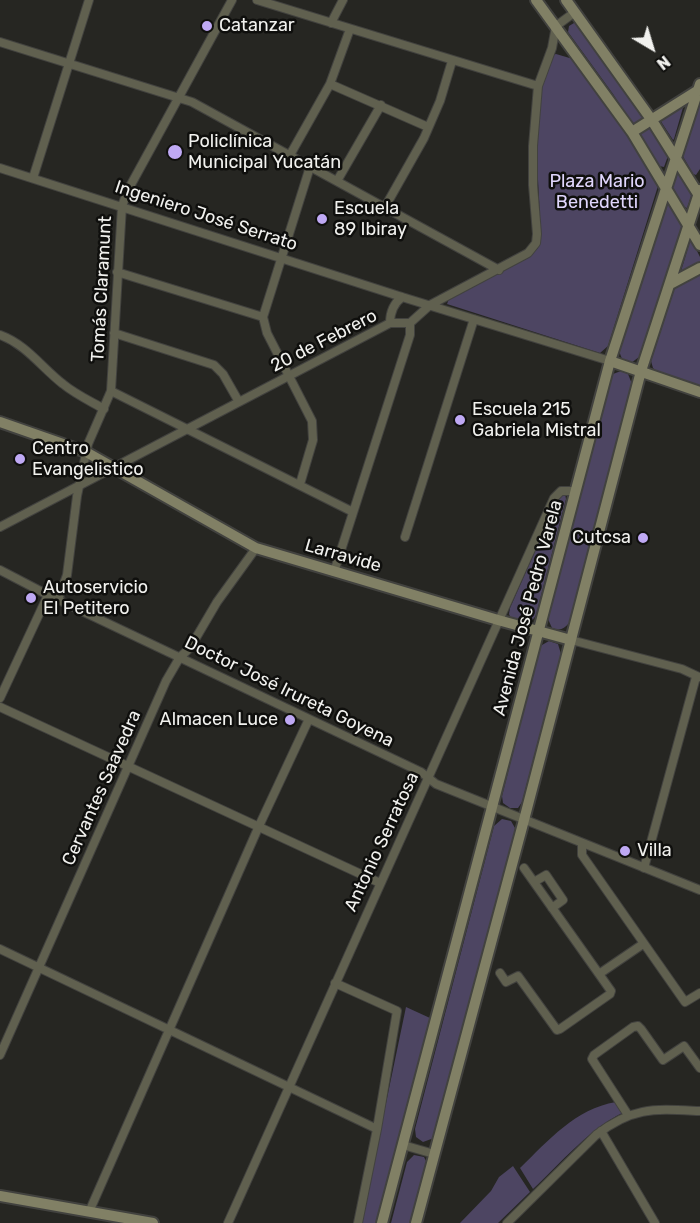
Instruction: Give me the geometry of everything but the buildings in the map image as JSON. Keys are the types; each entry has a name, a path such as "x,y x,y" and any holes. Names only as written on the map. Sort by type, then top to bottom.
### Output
{"street":[{"path":"33,178 89,0"},
{"name":"Tomás Claramunt","path":"58,600 67,575 79,485 86,452 111,391 122,206 128,190 232,0"},
{"path":"257,0 538,86"},
{"path":"331,22 344,0"},
{"path":"536,0 632,132 666,185 700,245"},
{"path":"417,1223 641,371 700,194 651,119 566,0"},
{"path":"334,572 410,335 410,323 430,305 524,257 536,243 533,146 538,86 552,48 556,26 575,12"},
{"path":"290,155 330,84 350,29"},
{"path":"0,42 192,102 499,270"},
{"path":"385,207 440,101 452,61"},
{"path":"330,84 428,127"},
{"path":"632,132 699,88"},
{"name":"Avenida José Pedro Varela","path":"382,1223 610,361 699,88"},
{"path":"337,181 381,105"},
{"path":"300,484 314,430 312,421 267,333 263,317 310,167"},
{"name":"Ingeniero José Serrato","path":"0,168 610,361 700,392"},
{"path":"670,284 700,268"},
{"path":"117,272 263,317"},
{"path":"390,323 390,313 402,297"},
{"path":"405,537 474,319"},
{"name":"20 de Febrero","path":"0,527 390,323 410,323"},
{"path":"114,333 214,365 223,374 239,402"},
{"path":"0,335 17,342 62,383 104,409"},
{"path":"111,391 354,512"},
{"name":"Larravide","path":"0,422 86,452 256,548 498,620 681,669 698,677"},
{"name":"Antonio Serratosa","path":"228,1223 554,498 561,490 576,491"},
{"name":"Cervantes Saavedra","path":"0,1055 166,681 180,657 190,648 217,602 256,548"},
{"name":"Doctor José Irureta Goyena","path":"0,570 58,600 422,772 436,784 700,890"},
{"path":"0,698 48,595"},
{"path":"645,868 698,677"},
{"path":"0,707 380,883"},
{"path":"89,1212 309,719"},
{"path":"582,843 582,855 685,1002 700,993"},
{"path":"500,973 506,982 518,976 557,1030 610,994 611,991 524,868"},
{"path":"534,882 546,875 563,900 552,908"},
{"path":"599,974 644,944"},
{"path":"0,949 377,1129"},
{"path":"335,983 397,1011 358,1223"},
{"path":"628,1115 592,1059 594,1055 633,1027 638,1026 663,1060 684,1046 700,1068"},
{"path":"507,1223 601,1131 628,1115 660,1109 700,1111"},
{"path":"601,1131 656,1223"},
{"path":"403,1144 434,1154"},
{"path":"0,1196 153,1223"}],"green space":[{"path":"577,23 643,118 635,124 632,124 568,32 569,26"},
{"name":"Plaza Mario Benedetti","path":"552,55 573,59 622,126 658,186 608,346 600,353 447,304 449,299 528,258 537,249 541,238 536,141 541,87"},
{"path":"700,99 700,169 696,175 693,174 681,153"},
{"path":"684,104 674,139 673,140 660,120"},
{"path":"646,127 652,129 668,153 664,167 659,166 642,140 641,133"},
{"path":"678,171 692,194 687,208 684,207 672,186"},
{"path":"666,203 669,203 682,226 639,357 631,363 622,359 619,351"},
{"path":"690,241 700,257 700,262 681,271"},
{"path":"700,272 700,387 657,372 651,361 675,287"},
{"path":"621,371 628,374 632,384 569,623 562,629 555,629 552,628 548,619 609,380 613,374"},
{"path":"565,494 566,499 536,615 529,622 511,619 510,608 559,497"},
{"path":"549,641 558,644 561,654 522,802 518,808 510,808 503,803 502,796 539,649"},
{"path":"502,819 511,821 515,828 514,838 434,1138 423,1142 416,1137 415,1129 494,826"},
{"path":"406,1007 430,1018 377,1223 361,1223"},
{"path":"616,1102 622,1113 586,1138 533,1189 520,1168 552,1137 575,1119 588,1111"},
{"path":"414,1155 424,1157 427,1163 413,1223 391,1223 407,1162"},
{"path":"513,1166 530,1192 498,1223 460,1223 491,1191 499,1177"}],"place":[{"name":"Catanzar","path":"207,26"},
{"name":"Policlínica Municipal Yucatán","path":"175,152"},
{"name":"Escuela 89 Ibiray","path":"322,219"},
{"name":"Escuela 215 Gabriela Mistral","path":"460,420"},
{"name":"Centro Evangelistico","path":"20,459"},
{"name":"Cutcsa","path":"643,538"},
{"name":"Autoservicio El Petitero","path":"31,598"},
{"name":"Almacen Luce","path":"290,720"},
{"name":"Villa","path":"625,851"}]}
